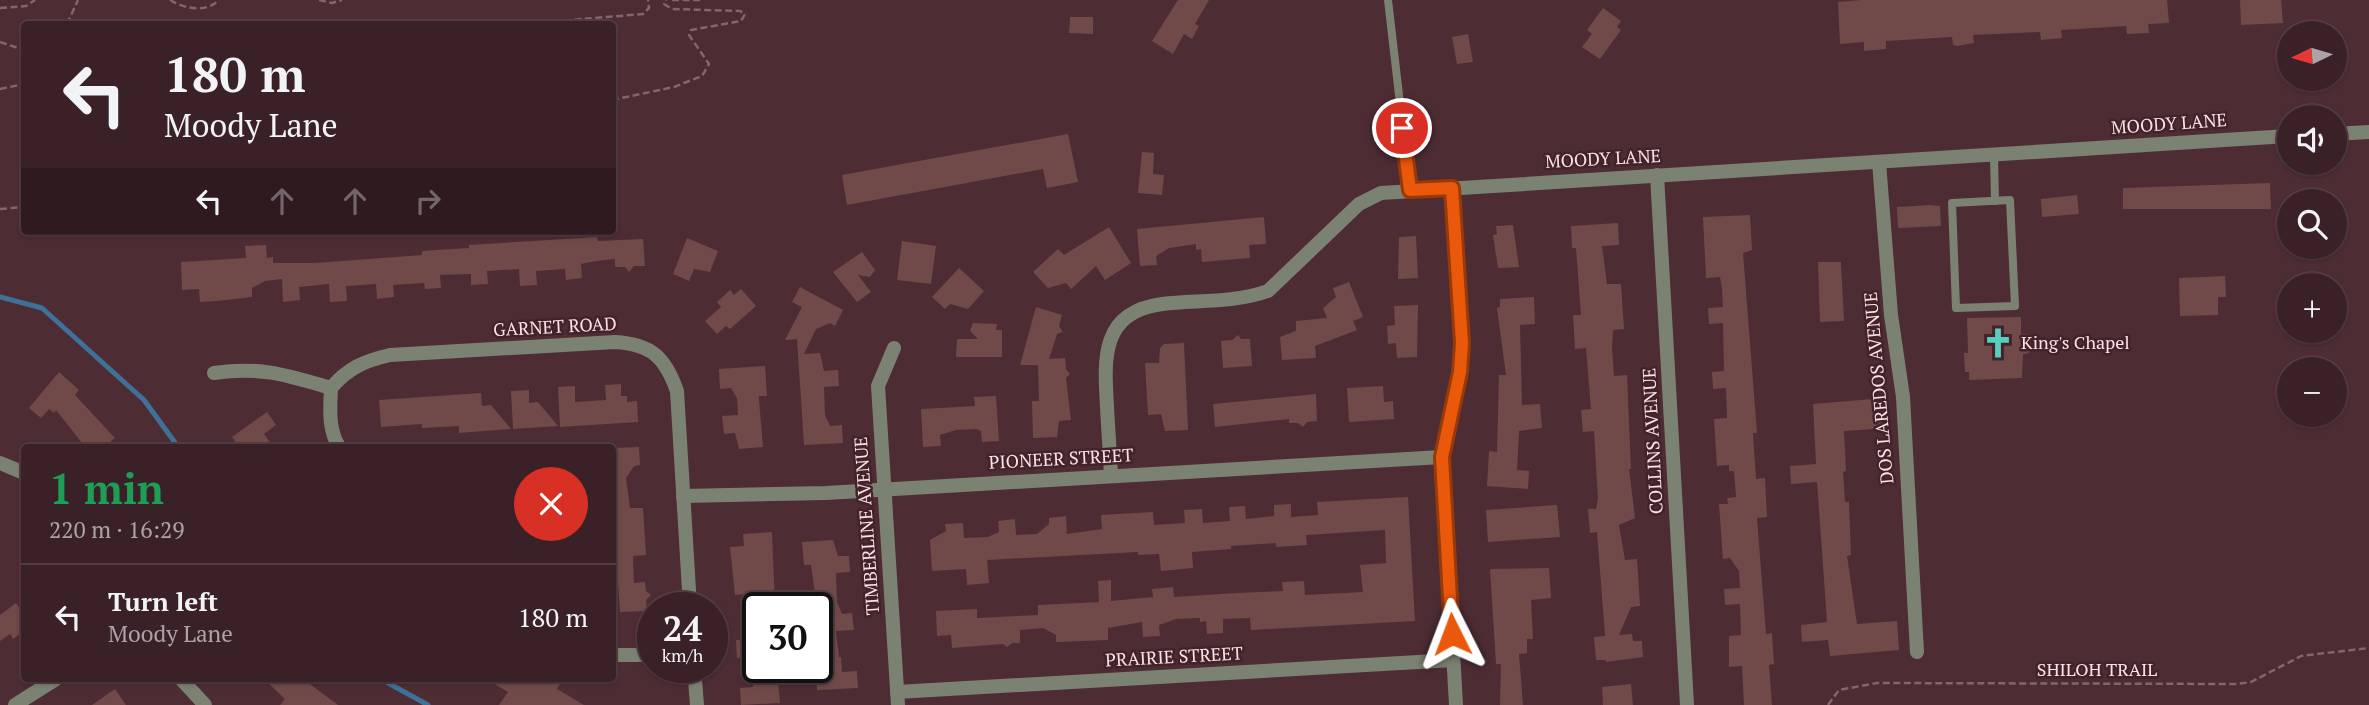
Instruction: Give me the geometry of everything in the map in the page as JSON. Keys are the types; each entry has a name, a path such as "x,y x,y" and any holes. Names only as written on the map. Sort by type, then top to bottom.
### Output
{"street":[{"path":"2347,133 2369,132"},
{"name":"MOODY LANE","path":"1111,476 1104,361 1109,340 1120,322 1139,310 1159,304 1248,298 1268,291 1359,204 1381,193 2277,137"},
{"name":"DOS LAREDOS AVENUE","path":"1878,162 1891,315 1903,397 1917,652"},
{"name":"COLLINS AVENUE","path":"1657,175 1687,705"},
{"path":"1452,188 1462,343 1460,372 1442,457 1456,705"},
{"name":"GARNET ROAD","path":"331,388 346,371 367,360 390,355 637,343 656,355 670,369 677,391 689,592"},
{"name":"TIMBERLINE AVENUE","path":"894,348 878,386 897,699"},
{"path":"214,373 245,368 269,370 331,388 329,415 337,444"},
{"name":"PIONEER STREET","path":"683,496 884,489 1442,457"},
{"path":"0,463 21,472"},
{"path":"616,655 637,655"},
{"name":"PRAIRIE STREET","path":"897,699 1453,660"},
{"path":"15,705 51,682"},
{"path":"184,682 205,705"},
{"path":"695,683 697,705"}],"lane":[{"path":"1388,0 1410,190"},
{"path":"1994,155 1995,201"},
{"path":"2010,200 2015,306 1956,307 1952,203 1995,201 2010,200"}],"path":[{"path":"0,8 26,6 35,0"},
{"path":"68,21 78,0"},
{"path":"170,0 180,6 197,8 213,6 219,0"},
{"path":"319,0 332,3 342,0"},
{"path":"558,21 643,14 649,8 648,0"},
{"path":"616,99 674,87 702,76 709,64 689,35 691,30 724,26 741,21 745,15 740,11 672,9 664,4 666,0"},
{"path":"672,0 703,0"},
{"path":"0,42 21,49"},
{"path":"0,89 21,85"},
{"path":"0,209 21,207"},
{"name":"SHILOH TRAIL","path":"1828,705 1839,690 1877,683 2237,684 2251,682 2301,656 2369,648"}],"building":[{"path":"1178,0 1209,0 1195,24 1199,26 1192,39 1184,34 1173,54 1152,41"},
{"path":"2167,0 2169,23 2148,24 2149,33 2127,34 2126,26 2061,30 2062,38 2041,40 2040,32 1973,35 1974,43 1957,46 1953,45 1952,37 1886,41 1886,49 1864,51 1864,42 1840,44 1838,2"},
{"path":"2240,0 2281,0 2283,21 2241,25"},
{"path":"1603,8 1621,21 1617,27 1621,30 1600,59 1582,47 1592,34 1587,30"},
{"path":"1070,17 1093,17 1093,34 1069,33"},
{"path":"1468,34 1473,62 1457,64 1452,37"},
{"path":"1068,134 1078,182 1047,188 1043,169 847,205 842,175"},
{"path":"1142,152 1154,153 1153,174 1164,175 1162,195 1138,193"},
{"path":"2270,183 2271,209 2123,209 2123,188"},
{"path":"2077,195 2079,214 2042,217 2041,199"},
{"path":"1940,206 1941,226 1898,228 1897,207"},
{"path":"1750,215 1752,250 1743,253 1757,433 1753,433 1756,479 1765,478 1767,517 1757,518 1766,634 1772,633 1774,664 1769,665 1772,705 1744,705 1742,666 1729,667 1729,636 1741,635 1740,604 1725,605 1724,589 1740,588 1739,571 1730,558 1723,559 1719,504 1728,504 1727,498 1736,497 1734,471 1729,471 1729,465 1717,466 1714,419 1727,418 1726,388 1713,389 1712,372 1724,371 1723,323 1709,324 1708,308 1723,307 1722,288 1720,277 1706,278 1703,217"},
{"path":"1264,217 1266,244 1249,245 1250,258 1202,262 1201,249 1196,250 1196,244 1169,248 1156,256 1157,265 1140,266 1137,229"},
{"path":"1618,223 1619,245 1602,246 1607,284 1621,284 1624,329 1613,330 1612,347 1614,376 1627,375 1629,469 1635,518 1619,525 1625,560 1637,559 1640,606 1631,607 1619,635 1632,634 1633,641 1642,641 1643,657 1606,662 1596,660 1594,637 1605,636 1597,532 1590,533 1588,509 1596,509 1598,499 1594,431 1583,432 1581,410 1591,409 1586,348 1575,349 1573,315 1581,315 1576,248 1572,248 1571,226"},
{"path":"1513,225 1519,267 1498,268 1493,235 1497,234 1496,226"},
{"path":"1109,227 1131,263 1105,280 1096,266 1071,289 1066,283 1048,288 1033,272 1058,249 1064,255"},
{"path":"1416,236 1418,278 1398,279 1399,237"},
{"path":"597,237 598,241 643,239 645,266 634,266 629,272 625,267 615,267 615,259 596,261 581,264 582,278 566,280 565,269 536,271 537,285 520,286 519,269 487,271 488,284 471,285 471,274 440,275 441,288 425,289 424,283 393,285 394,297 377,299 376,284 346,286 347,301 330,302 329,284 299,287 300,300 283,302 282,279 265,281 252,288 252,297 217,301 200,302 199,289 182,290 181,262 246,258 245,246 266,245 267,258 273,257 273,263 315,263 422,255 422,251 469,248 469,245"},
{"path":"687,238 718,251 710,272 694,269 689,281 673,274"},
{"path":"902,241 936,246 931,284 897,280"},
{"path":"862,252 875,270 870,277 858,275 871,292 857,302 833,272"},
{"path":"1818,262 1841,262 1844,321 1820,322"},
{"path":"959,268 984,291 968,309 950,304 945,309 932,297"},
{"path":"2225,276 2226,297 2218,297 2218,315 2180,316 2179,278"},
{"path":"1349,282 1363,317 1353,321 1357,330 1315,346 1316,358 1282,360 1280,337 1296,331 1296,321 1327,318 1323,308 1336,297 1333,288"},
{"path":"800,287 843,310 835,326 830,323 816,329 804,354 820,353 824,371 838,370 839,386 824,387 825,415 830,426 842,425 843,443 804,445 797,339 785,340 802,307 792,302"},
{"path":"741,289 756,306 730,329 726,326 717,334 705,321 721,307 717,302 730,290 734,295"},
{"path":"1534,297 1535,324 1520,325 1522,405 1540,404 1542,428 1519,431 1517,470 1529,471 1528,489 1487,486 1489,451 1497,452 1499,375 1506,375 1497,308 1500,307 1500,299"},
{"path":"1418,305 1417,357 1397,358 1396,343 1388,344 1387,326 1395,325 1394,306"},
{"path":"1036,307 1062,315 1059,326 1063,332 1057,334 1049,359 1065,358 1066,369 1070,374 1066,378 1071,420 1059,421 1057,437 1033,438 1032,401 1039,401 1038,365 1020,365"},
{"name":"King's Chapel","path":"2021,317 2021,334 2028,334 2029,353 2023,354 2022,378 1969,380 1969,372 1965,372 1964,353 1968,353 1967,318"},
{"path":"973,323 997,324 996,330 1002,330 1002,357 956,357 957,339 978,339 970,331"},
{"path":"1238,335 1241,339 1250,339 1252,366 1223,368 1221,341 1232,340"},
{"path":"1184,343 1188,430 1165,431 1161,414 1148,415 1145,363 1159,363 1160,348 1164,344"},
{"path":"765,366 767,396 759,396 763,447 739,449 735,433 724,434 722,416 738,415 737,398 731,388 720,389 719,369"},
{"path":"59,372 79,390 75,395 115,438 107,444 83,444 56,410 54,413 49,409 41,418 29,408"},
{"path":"621,384 621,396 627,396 627,402 637,401 638,422 560,427 558,387 575,386 575,402 606,400 605,385"},
{"path":"1383,386 1384,402 1393,401 1394,419 1349,422 1347,388"},
{"path":"529,390 529,403 538,402 558,426 513,429 511,391"},
{"path":"481,393 482,406 491,405 511,429 459,433 459,426 422,428 422,424 381,427 379,400"},
{"path":"1316,394 1317,421 1307,422 1303,427 1298,423 1289,423 1289,419 1215,427 1213,404"},
{"path":"996,396 999,441 982,442 981,431 976,429 956,430 940,435 941,446 923,447 921,409 975,406 974,397"},
{"path":"1884,398 1887,428 1844,431 1846,471 1843,472 1845,502 1849,502 1851,555 1847,556 1857,624 1897,621 1899,650 1830,656 1828,640 1802,642 1801,625 1827,622 1817,482 1791,484 1790,466 1816,464 1813,404"},
{"path":"267,412 276,425 264,434 271,444 237,444 232,437"},
{"path":"639,447 640,465 634,466 626,478 630,508 643,508 646,555 633,556 634,583 645,582 647,592 637,592 637,611 620,612 616,570 616,448"},
{"path":"1408,497 1415,621 1251,630 1250,618 1223,619 1223,633 1207,634 1206,621 1200,622 1200,618 1176,619 1159,625 1160,636 1143,637 1142,622 1108,628 1108,640 1056,642 1056,635 1043,628 1020,630 1020,643 1012,643 1007,647 1003,644 952,648 951,635 937,636 936,611 977,609 977,618 1038,615 1038,605 1099,602 1098,581 1111,580 1111,601 1153,597 1152,589 1173,587 1174,597 1283,591 1282,582 1304,581 1305,595 1363,592 1360,565 1386,563 1385,530 1306,535 1307,545 1276,547 1276,543 1192,552 1193,568 1161,571 1159,554 1138,555 1138,552 987,560 989,583 967,585 966,569 932,571 930,540 946,531 945,524 963,523 964,538 988,537 999,532 998,521 1015,519 1016,535 1037,534 1049,524 1049,518 1066,516 1067,534 1102,529 1101,515 1153,512 1154,525 1185,523 1184,510 1202,509 1203,523 1230,521 1229,507 1245,506 1246,519 1274,516 1274,505 1291,504 1291,517 1318,515 1317,502"},
{"path":"1557,505 1560,537 1488,542 1486,510"},
{"path":"772,532 774,592 742,592 742,594 735,595 730,547 744,546 743,534"},
{"path":"833,540 838,556 849,556 850,572 836,573 837,602 842,614 852,613 854,630 836,631 842,672 857,671 858,688 817,690 817,683 833,683 833,592 815,592 811,565 804,565 802,542"},
{"path":"1549,568 1551,598 1531,600 1533,639 1527,639 1527,653 1519,654 1523,705 1500,705 1501,664 1496,664 1490,569"},
{"path":"16,603 21,610 21,633 13,639 10,634 0,641 0,615"},
{"path":"736,640 742,640 742,658 737,658"},
{"path":"267,682 307,682 338,705 280,705 285,699"},
{"path":"491,682 561,682 557,689 584,705 499,705 508,692"},
{"path":"753,683 778,683 780,703 741,705 740,688 753,687"},
{"path":"1631,684 1633,705 1603,705 1602,687"},
{"path":"115,689 126,705 92,705"}],"waterway":[{"path":"0,297 42,308 144,400 176,444"},
{"path":"386,682 428,705"}],"place":[{"name":"King's Chapel","path":"1998,343"}],"route":[{"path":"1402,128 1410,190 1452,188 1462,343 1460,372 1442,457 1452,634"}]}
